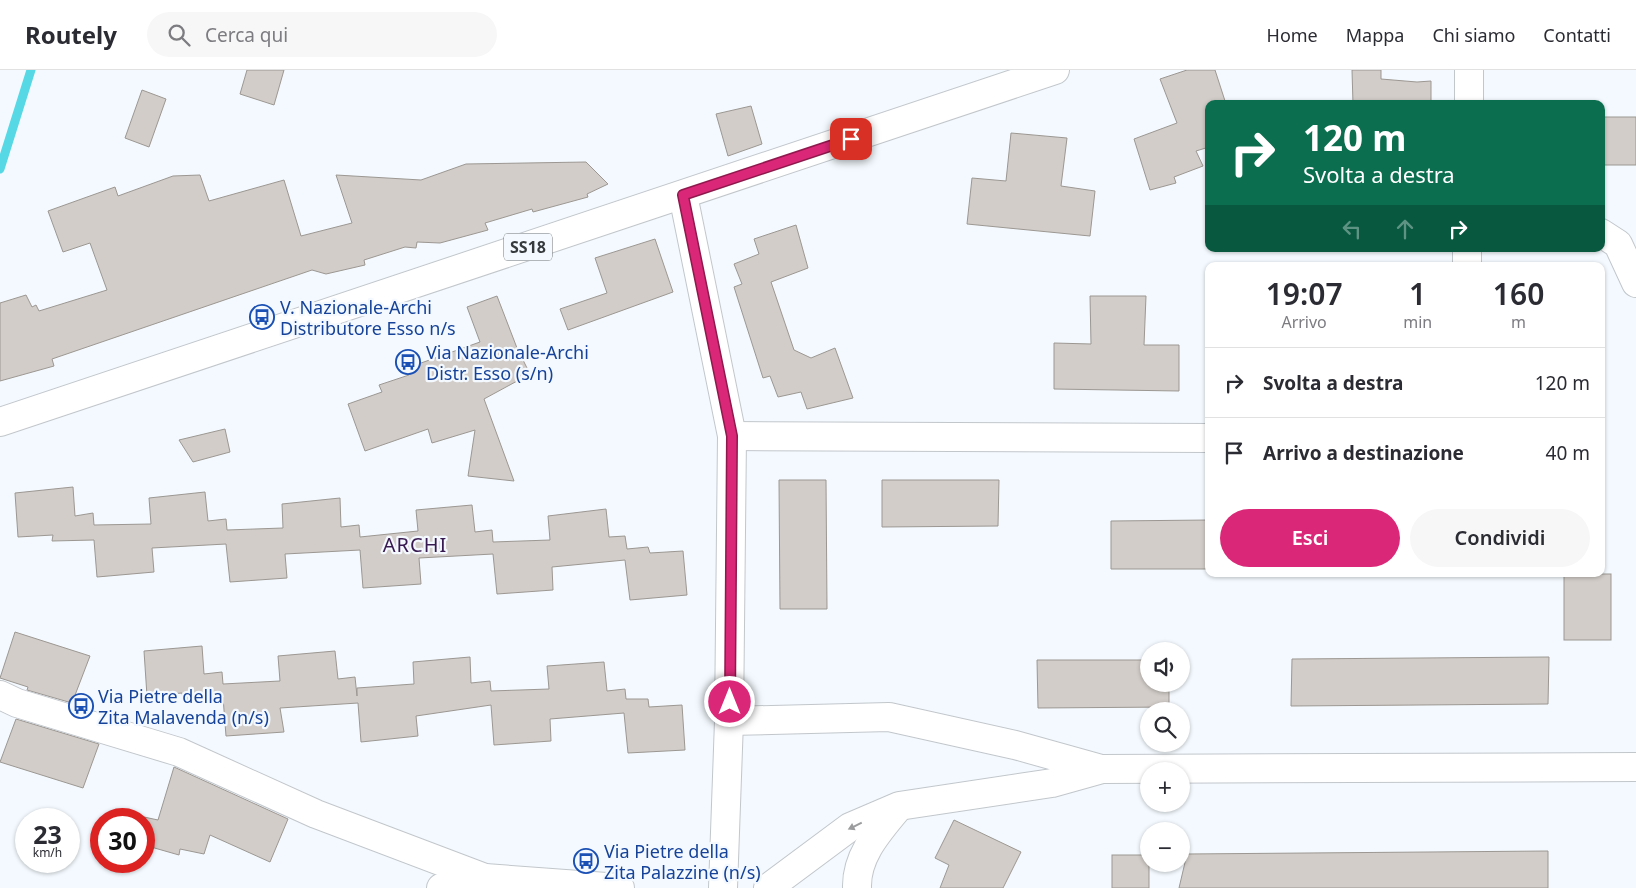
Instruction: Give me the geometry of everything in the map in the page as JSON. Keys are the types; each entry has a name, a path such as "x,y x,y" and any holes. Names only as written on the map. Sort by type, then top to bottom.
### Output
{"street":[{"name":"SS18","path":"0,422 1055,70"},
{"path":"1469,70 1469,100"},
{"path":"683,195 732,436 729,720 723,888"},
{"path":"1605,236 1618,244 1636,283"},
{"path":"732,436 1205,438"},
{"path":"0,695 17,703 179,752 316,814 485,878 620,888"},
{"path":"729,720 889,717 1015,745 1102,769"},
{"path":"768,888 850,827 899,806 1052,783 1102,769 1636,767"},
{"path":"857,888 856,880 867,846 899,806"},
{"path":"441,888 485,878"}],"building":[{"path":"247,70 284,70 274,105 240,94"},
{"path":"1187,70 1215,70 1225,100 1205,100 1205,148 1196,151 1203,166 1174,177 1176,183 1150,190 1134,139 1177,123 1160,79"},
{"path":"1352,70 1381,70 1381,79 1417,82 1431,81 1431,100 1353,100"},
{"path":"142,90 166,99 149,147 125,138"},
{"path":"751,106 762,144 728,156 716,114"},
{"path":"1605,117 1636,117 1636,165 1605,165"},
{"path":"1011,133 1067,138 1061,186 1095,191 1090,236 967,224 972,178 1006,181"},
{"path":"586,162 608,184 587,194 588,197 533,212 532,209 485,223 488,230 440,243 417,242 416,248 405,247 364,260 365,265 326,274 312,270 52,359 54,366 0,381 0,303 26,295 32,307 36,305 39,311 107,290 90,243 63,252 48,211 115,187 118,196 173,176 200,175 209,201 284,180 301,236 352,223 336,175 421,180 466,164"},
{"path":"796,225 808,268 771,282 794,350 811,358 835,348 853,398 807,409 801,392 778,397 770,376 763,378 734,287 742,284 734,264 759,254 754,239"},
{"path":"655,239 673,292 568,330 560,309 607,293 595,258"},
{"path":"497,296 517,348 530,374 484,399 514,481 468,476 475,430 432,443 428,429 365,451 348,404 382,392 379,385 409,375 407,368 480,342 467,307"},
{"path":"1090,296 1146,296 1144,345 1179,345 1179,391 1054,389 1054,343 1091,344"},
{"path":"225,429 230,452 193,462 179,440"},
{"path":"779,480 826,480 827,609 780,609"},
{"path":"882,480 999,480 998,526 882,527"},
{"path":"73,487 75,516 93,513 94,525 151,524 149,498 205,492 208,521 226,519 227,530 283,528 282,504 340,498 341,527 359,525 360,537 418,531 416,510 472,505 475,532 492,530 493,542 550,540 548,516 606,509 609,537 625,536 627,549 648,547 650,553 683,551 687,595 630,600 625,560 552,567 553,590 497,594 493,554 419,558 421,584 363,588 360,550 285,554 287,578 230,582 226,544 152,548 154,572 97,577 94,540 52,541 53,535 18,537 15,493"},
{"path":"1205,520 1205,569 1111,569 1111,521"},
{"path":"1605,574 1611,574 1611,640 1564,640 1564,577 1605,577"},
{"path":"15,632 90,656 72,703 27,690 28,687 0,678"},
{"path":"202,646 204,674 222,672 223,684 280,681 278,656 335,651 338,679 355,677 357,696 357,688 414,684 413,662 470,657 471,683 490,681 491,691 549,689 547,666 604,662 607,691 625,689 626,699 648,699 649,707 682,705 685,750 628,753 624,713 550,719 551,741 494,745 491,705 416,716 418,736 361,742 358,703 280,708 284,732 226,736 223,697 183,700 182,693 147,696 144,651"},
{"path":"1549,657 1548,704 1291,706 1292,659"},
{"path":"1037,660 1140,660 1140,692 1169,692 1169,702 1140,702 1140,707 1038,708"},
{"path":"16,719 99,744 83,788 0,762"},
{"path":"174,767 288,819 270,862 210,835 204,854 180,849 179,855 155,848 155,819 158,820"},
{"path":"954,820 1021,852 1003,888 940,888 949,865 935,858"},
{"path":"1548,851 1548,888 1179,888 1183,872 1190,872 1190,854"},
{"path":"1112,855 1140,855 1140,872 1149,872 1149,888 1112,888"}],"waterway":[{"path":"0,169 31,70"}],"place":[{"name":"V. Nazionale-Archi Distributore Esso n/s","path":"262,317"},
{"name":"Via Nazionale-Archi Distr. Esso (s/n)","path":"408,362"},
{"name":"Via Pietre della Zita Malavenda (n/s)","path":"81,706"},
{"name":"Via Pietre della Zita Palazzine (n/s)","path":"586,861"}],"district":[{"name":"ARCHI","path":"415,544"}],"route":[{"path":"730,702 732,436 683,195 851,139"}]}
